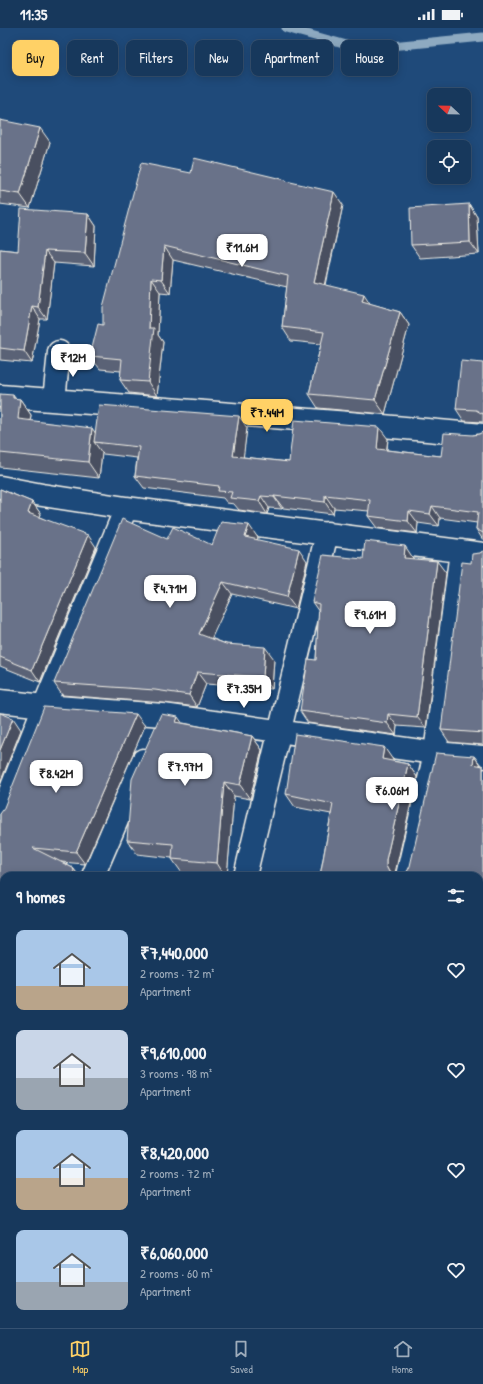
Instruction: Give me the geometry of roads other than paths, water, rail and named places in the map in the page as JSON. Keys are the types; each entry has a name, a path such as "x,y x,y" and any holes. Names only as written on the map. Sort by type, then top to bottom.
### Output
{"street":[{"path":"54,400 59,352"},
{"path":"0,396 483,435"},
{"path":"0,487 126,508 483,554"},
{"path":"0,817 126,508"},
{"path":"246,872 327,533"},
{"path":"408,872 435,753 461,551"},
{"path":"0,701 44,706 163,715 435,753 483,757"},
{"path":"95,872 163,715"}],"waterway":[{"path":"286,28 361,49 483,37"}]}
